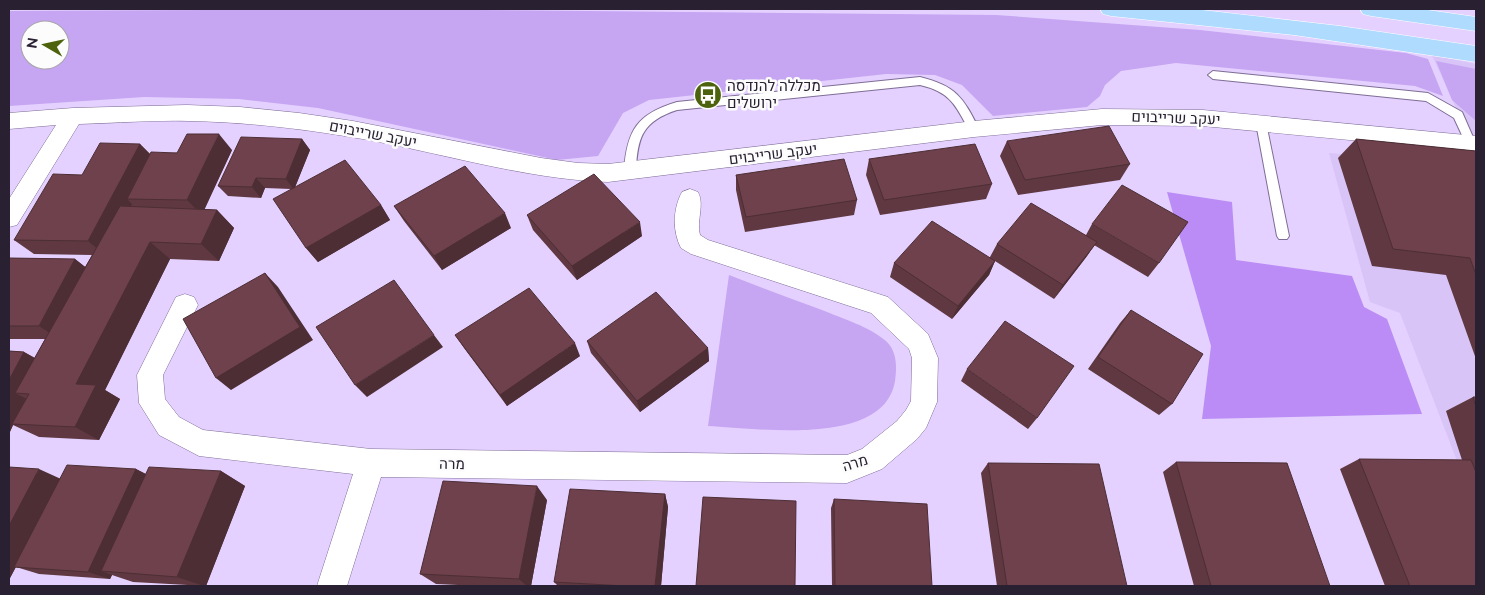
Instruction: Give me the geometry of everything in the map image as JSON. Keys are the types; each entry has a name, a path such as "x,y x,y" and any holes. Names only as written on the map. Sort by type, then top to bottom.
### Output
{"highway":[{"path":"1111,9 1298,28 1476,54"},
{"path":"1371,9 1476,24"}],"street":[{"name":"יעקב שרייבוים","path":"9,121 73,116 187,113 289,120 353,129 541,167 578,172 630,171 974,128 1102,116 1203,118 1474,144"},
{"path":"9,218 73,116"},
{"name":"מרה","path":"185,306 150,375 152,403 170,426 199,443 371,463 847,469 872,459 907,430 916,419 924,402 925,358 919,342 909,330 879,305 700,247 689,240 686,227 690,198"},
{"path":"332,586 371,463"}],"lane":[{"path":"1213,74 1428,97 1458,115 1474,144"},
{"path":"630,171 630,149 636,132 645,120 659,110 677,106 920,81 934,84 950,91 960,102 974,128"},
{"path":"1260,123 1283,236"}],"shaded area":[{"path":"371,9 996,15 1200,30 1406,53 1428,59 1443,96 1415,86 1176,63 1121,71 1105,85 1100,96 1087,107 993,116 962,85 935,75 886,74 649,100 623,113 598,156 557,160 318,108 239,99 144,97 9,106 9,11"},
{"path":"1432,55 1476,64 1476,152"},
{"path":"1436,61 1476,69 1476,121 1452,100"},
{"path":"1329,153 1476,164 1476,510 1400,313 1370,302"},
{"path":"1167,192 1232,202 1236,260 1352,276 1364,307 1387,319 1422,414 1202,419 1211,346"},
{"path":"729,275 856,323 887,342 893,350 896,370 895,381 886,402 868,417 844,425 815,429 785,430 708,426"}],"building":[{"path":"1109,126 1130,164 1025,180 1007,141"},
{"path":"187,134 219,134 187,200 127,199 151,152 177,153"},
{"path":"241,137 302,139 286,179 256,178 252,187 218,186"},
{"path":"1356,139 1476,151 1476,275 1470,258 1393,249"},
{"path":"100,143 140,144 88,241 14,240 53,174 82,175"},
{"path":"975,144 992,184 884,200 869,159"},
{"path":"844,159 857,200 746,217 736,175"},
{"path":"345,160 381,205 306,248 273,199"},
{"path":"465,166 505,213 434,256 394,206"},
{"path":"594,174 640,222 572,266 527,215"},
{"path":"1122,185 1188,222 1159,263 1092,224"},
{"path":"1031,203 1097,242 1063,285 997,244"},
{"path":"120,206 217,210 201,244 150,242 76,384 96,385 75,427 12,424 29,394 15,393"},
{"path":"932,221 995,261 958,306 894,263"},
{"path":"9,258 75,259 39,326 9,326"},
{"path":"265,273 300,327 216,378 183,319"},
{"path":"394,280 434,335 355,385 316,327"},
{"path":"529,288 575,343 500,395 455,335"},
{"path":"656,292 708,348 637,401 587,341"},
{"path":"1131,310 1203,354 1172,404 1098,357"},
{"path":"1005,321 1074,366 1037,418 967,369"},
{"path":"9,351 24,352 9,380"},
{"path":"1359,459 1471,460 1476,472 1476,586 1410,586"},
{"path":"1176,462 1287,463 1330,586 1211,586"},
{"path":"988,463 1099,464 1127,586 1007,586"},
{"path":"67,465 136,469 88,572 14,567"},
{"path":"9,467 39,469 9,526"},
{"path":"149,467 221,471 177,577 101,571"},
{"path":"443,481 537,486 519,579 420,574"},
{"path":"570,489 665,494 655,586 554,582"},
{"path":"703,497 796,501 795,586 696,586"},
{"path":"834,499 927,504 932,586 835,586"}],"place":[{"name":"מכללה להנדסה ירושלים","path":"708,95"}]}
